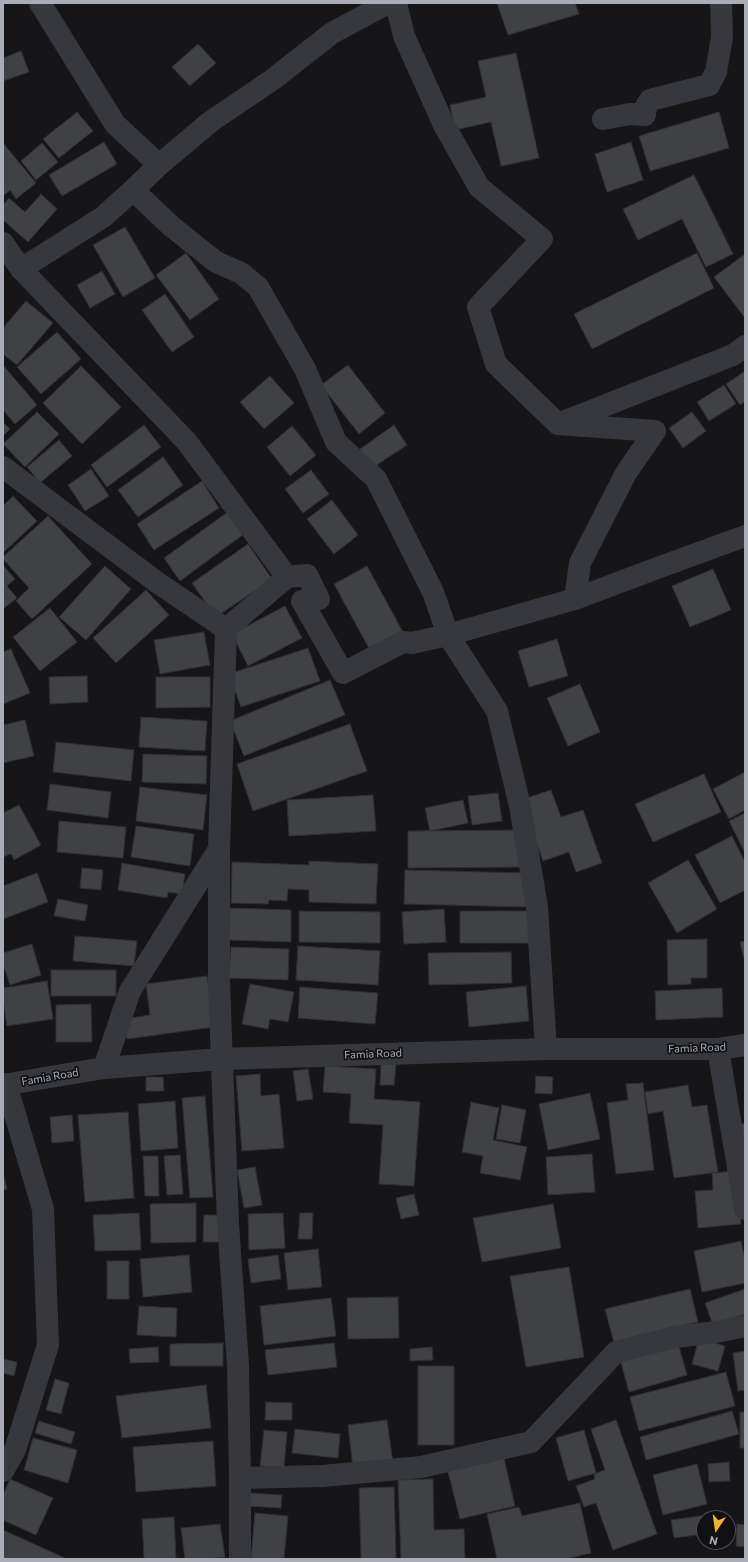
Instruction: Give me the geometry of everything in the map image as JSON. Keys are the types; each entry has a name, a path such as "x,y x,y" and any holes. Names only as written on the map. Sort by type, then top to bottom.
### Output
{"street":[{"path":"40,3 115,124 158,164"},
{"path":"21,269 103,217 133,190 158,164 210,122 272,80 332,33 388,3"},
{"path":"396,3 404,36 444,125 479,188 542,239 478,307 496,364 558,424 655,431 626,473 580,563 575,599"},
{"path":"604,119 630,114 645,115 646,106 650,100 709,86 716,72 722,37 721,3"},
{"path":"133,190 171,226 216,262 241,273 258,287 305,369 336,442 376,480 433,592 448,635 497,711 518,799 537,907 546,1049"},
{"path":"3,243 21,269 187,442 287,576"},
{"path":"558,424 733,355 745,346"},
{"path":"3,467 158,583 226,629"},
{"path":"240,1559 238,1366 228,1223 220,982 219,849 226,629 287,576 307,575 318,599 302,601 343,673 403,642 412,643 448,635 575,599 745,536"},
{"path":"104,1068 130,991 219,849"},
{"name":"Famia Road","path":"4,1085 104,1068 222,1059 546,1049 718,1049 745,1045"},
{"path":"718,1049 745,1209"},
{"path":"3,1471 15,1450 48,1345 44,1209 4,1085"},
{"path":"240,1478 322,1476 421,1467 531,1442 616,1352 675,1337 716,1332 745,1326"}],"building":[{"path":"497,3 575,3 579,14 508,35"},
{"path":"198,44 216,63 190,86 172,67"},
{"path":"21,51 29,72 3,81 3,58"},
{"path":"516,53 539,158 501,166 491,122 455,130 450,105 486,97 478,61"},
{"path":"77,112 93,131 59,158 43,139"},
{"path":"719,112 729,148 650,171 639,136"},
{"path":"104,142 117,164 62,196 49,175"},
{"path":"631,142 643,180 607,192 595,154"},
{"path":"3,143 36,183 16,199 10,190 3,196"},
{"path":"42,143 58,162 36,180 21,161"},
{"path":"694,175 733,254 706,267 682,219 638,240 623,209"},
{"path":"41,194 57,209 28,242 3,220 3,205 9,198 25,212"},
{"path":"125,227 155,278 123,297 93,245"},
{"path":"186,253 219,299 190,320 156,275"},
{"path":"697,253 714,288 592,349 574,314"},
{"path":"745,254 745,318 714,277"},
{"path":"102,271 115,294 90,308 77,285"},
{"path":"165,294 194,337 172,352 142,310"},
{"path":"26,301 53,323 17,365 3,354 3,328"},
{"path":"57,332 81,359 41,394 17,367"},
{"path":"3,365 37,405 15,424 3,410"},
{"path":"348,365 385,413 359,434 321,385"},
{"path":"81,366 121,407 82,444 43,403"},
{"path":"745,371 745,401 740,405 726,384"},
{"path":"270,376 294,403 264,429 240,402"},
{"path":"724,385 736,404 709,421 697,402"},
{"path":"37,412 59,434 25,467 3,444"},
{"path":"692,412 706,431 683,448 669,428"},
{"path":"3,422 10,429 3,436"},
{"path":"144,425 161,447 107,487 91,465"},
{"path":"394,425 407,445 372,468 360,449"},
{"path":"292,426 316,455 290,476 267,447"},
{"path":"59,440 72,456 40,483 27,467"},
{"path":"163,457 183,485 138,517 118,490"},
{"path":"91,469 109,496 85,511 68,485"},
{"path":"311,470 329,494 303,513 285,489"},
{"path":"202,481 219,508 154,550 137,524"},
{"path":"13,496 37,521 3,553 3,506"},
{"path":"332,500 358,535 334,554 307,519"},
{"path":"232,509 248,531 180,581 164,558"},
{"path":"48,516 92,564 32,619 16,601 29,588 3,559 3,557"},
{"path":"248,544 272,579 216,617 192,583"},
{"path":"3,565 15,579 7,586 17,598 3,609"},
{"path":"105,566 131,589 86,640 59,617"},
{"path":"367,566 404,634 371,652 334,584"},
{"path":"713,569 731,610 690,627 672,586"},
{"path":"146,590 169,615 116,663 93,638"},
{"path":"285,606 302,638 248,666 232,634"},
{"path":"50,608 77,642 40,671 13,637"},
{"path":"204,632 210,665 160,674 154,640"},
{"path":"557,639 568,676 529,687 518,651"},
{"path":"308,648 320,681 241,707 229,674"},
{"path":"11,649 30,693 3,704 3,652"},
{"path":"87,676 88,702 50,704 49,677"},
{"path":"156,677 210,677 210,707 156,708"},
{"path":"330,680 345,715 244,756 230,721"},
{"path":"580,684 600,732 568,746 547,698"},
{"path":"141,717 207,721 205,751 139,747"},
{"path":"25,720 34,756 3,763 3,725"},
{"path":"350,724 367,771 253,811 237,764"},
{"path":"56,742 134,750 131,781 53,772"},
{"path":"143,754 207,756 206,784 142,782"},
{"path":"745,772 745,810 729,819 713,789"},
{"path":"704,774 721,812 653,842 635,804"},
{"path":"50,784 111,792 108,818 47,810"},
{"path":"140,787 207,795 203,830 136,821"},
{"path":"551,790 561,817 583,810 602,863 576,872 569,852 543,861 521,800"},
{"path":"498,793 502,821 472,825 468,796"},
{"path":"373,795 376,831 289,836 287,800"},
{"path":"463,800 468,823 430,831 425,808"},
{"path":"19,805 41,845 14,860 11,854 3,857 3,813"},
{"path":"745,813 745,853 729,821"},
{"path":"59,821 126,827 123,858 57,852"},
{"path":"136,826 194,834 190,866 131,857"},
{"path":"520,830 520,867 408,868 408,831"},
{"path":"732,836 745,862 745,890 720,903 695,855"},
{"path":"688,860 717,909 677,933 648,883"},
{"path":"309,861 378,864 376,904 309,902 309,890 288,889 287,901 269,900 268,904 231,903 232,862 309,865"},
{"path":"122,863 185,874 182,894 168,892 167,898 118,890"},
{"path":"82,868 103,870 101,890 80,888"},
{"path":"405,870 527,873 527,907 404,904"},
{"path":"37,873 48,902 3,919 3,886"},
{"path":"58,899 88,905 85,921 54,916"},
{"path":"230,908 291,910 291,942 229,940"},
{"path":"444,909 446,942 404,944 402,912"},
{"path":"299,911 380,912 380,943 299,942"},
{"path":"460,911 530,911 530,943 460,943"},
{"path":"75,936 137,941 134,966 73,961"},
{"path":"707,939 707,978 691,978 691,984 668,985 667,940"},
{"path":"745,941 745,963 740,942"},
{"path":"32,944 41,975 10,985 3,964 3,953"},
{"path":"298,946 380,951 378,985 296,980"},
{"path":"231,947 289,949 288,980 229,978"},
{"path":"511,952 512,983 429,985 428,953"},
{"path":"51,970 116,970 116,996 51,996"},
{"path":"207,976 214,1027 127,1039 124,1019 150,1015 146,984"},
{"path":"47,981 53,1019 7,1026 3,1000 3,988"},
{"path":"250,984 294,992 288,1022 270,1019 268,1029 242,1024"},
{"path":"526,986 529,1021 469,1027 466,992"},
{"path":"300,987 378,993 375,1024 298,1018"},
{"path":"722,988 723,1017 656,1020 655,991"},
{"path":"91,1004 92,1042 56,1042 56,1005"},
{"path":"381,1063 396,1064 394,1085 380,1085"},
{"path":"325,1066 376,1069 374,1099 420,1102 414,1186 379,1184 383,1125 349,1123 351,1094 323,1092"},
{"path":"308,1069 313,1099 297,1101 293,1071"},
{"path":"260,1074 261,1096 279,1094 284,1148 242,1151 236,1076"},
{"path":"536,1076 553,1077 552,1094 535,1093"},
{"path":"146,1077 163,1077 164,1091 146,1091"},
{"path":"643,1083 654,1170 616,1174 607,1103 628,1100 626,1084"},
{"path":"688,1085 692,1107 707,1105 718,1172 674,1178 663,1111 648,1114 645,1092"},
{"path":"590,1093 600,1139 548,1150 539,1104"},
{"path":"205,1096 213,1197 190,1198 182,1098"},
{"path":"175,1101 178,1148 141,1151 138,1104"},
{"path":"471,1102 499,1108 493,1140 527,1147 520,1180 480,1173 483,1156 462,1152"},
{"path":"502,1105 526,1110 520,1143 496,1139"},
{"path":"128,1112 134,1198 85,1202 78,1115"},
{"path":"72,1115 74,1141 52,1143 50,1117"},
{"path":"745,1123 745,1149 739,1125"},
{"path":"592,1154 595,1192 548,1195 546,1157"},
{"path":"180,1155 183,1194 167,1195 164,1156"},
{"path":"143,1156 158,1156 159,1196 145,1196"},
{"path":"255,1167 262,1205 244,1208 237,1170"},
{"path":"735,1171 741,1224 698,1228 695,1191 713,1190 712,1173"},
{"path":"3,1172 7,1189 3,1190"},
{"path":"414,1194 419,1215 401,1219 396,1198"},
{"path":"196,1203 196,1242 151,1243 150,1204"},
{"path":"553,1204 561,1248 482,1262 473,1218"},
{"path":"139,1213 141,1250 95,1251 93,1215"},
{"path":"283,1213 285,1248 249,1250 248,1214"},
{"path":"300,1213 313,1213 312,1239 298,1239"},
{"path":"204,1215 225,1215 224,1242 203,1242"},
{"path":"741,1241 745,1260 745,1283 702,1292 694,1251"},
{"path":"318,1249 322,1287 288,1290 284,1253"},
{"path":"189,1255 192,1292 143,1297 140,1259"},
{"path":"278,1255 281,1279 251,1283 248,1259"},
{"path":"107,1261 129,1261 129,1299 107,1299"},
{"path":"569,1267 584,1357 526,1367 510,1276"},
{"path":"690,1289 698,1322 614,1343 605,1309"},
{"path":"745,1289 745,1314 713,1325 705,1303"},
{"path":"398,1297 399,1338 348,1339 347,1298"},
{"path":"331,1298 336,1336 264,1345 260,1306"},
{"path":"139,1306 177,1308 176,1337 137,1335"},
{"path":"699,1338 725,1346 718,1371 692,1364"},
{"path":"223,1343 223,1366 170,1366 170,1344"},
{"path":"334,1343 337,1367 268,1375 265,1350"},
{"path":"678,1343 687,1375 629,1392 620,1359"},
{"path":"158,1347 159,1362 130,1363 129,1349"},
{"path":"432,1347 433,1360 410,1361 410,1349"},
{"path":"745,1351 745,1390 738,1391 733,1353"},
{"path":"3,1359 17,1362 14,1376 3,1373"},
{"path":"418,1366 454,1366 454,1445 418,1445"},
{"path":"726,1372 735,1406 639,1431 630,1397"},
{"path":"55,1379 69,1383 61,1414 46,1410"},
{"path":"206,1385 211,1428 122,1438 116,1396"},
{"path":"266,1402 292,1403 292,1420 265,1420"},
{"path":"732,1411 739,1434 646,1460 640,1437"},
{"path":"740,1412 745,1412 745,1448 740,1448"},
{"path":"387,1420 393,1463 353,1468 348,1425"},
{"path":"616,1420 657,1534 613,1550 596,1503 584,1507 576,1486 595,1479 594,1474 605,1470 591,1429"},
{"path":"39,1421 75,1432 71,1444 35,1433"},
{"path":"295,1429 340,1434 338,1458 292,1453"},
{"path":"264,1430 287,1432 284,1468 260,1466"},
{"path":"584,1430 596,1473 568,1481 556,1438"},
{"path":"33,1438 77,1450 68,1483 24,1470"},
{"path":"213,1441 216,1486 136,1492 133,1447"},
{"path":"503,1454 515,1506 460,1519 447,1468"},
{"path":"729,1462 730,1481 709,1482 708,1464"},
{"path":"697,1464 707,1504 663,1515 653,1475"},
{"path":"10,1479 53,1498 36,1535 3,1520 3,1495"},
{"path":"433,1479 434,1530 464,1529 465,1559 401,1559 398,1480"},
{"path":"394,1487 396,1559 361,1559 359,1488"},
{"path":"249,1493 282,1495 281,1508 248,1506"},
{"path":"580,1503 591,1553 566,1559 497,1559 487,1514 519,1507 522,1516"},
{"path":"255,1513 288,1516 284,1559 251,1559"},
{"path":"174,1517 176,1558 144,1559 142,1519"},
{"path":"696,1517 696,1535 674,1538 671,1520"},
{"path":"220,1524 225,1557 185,1559 181,1528"},
{"path":"737,1524 745,1525 745,1547 736,1546"},
{"path":"3,1530 67,1559 3,1559"}]}
